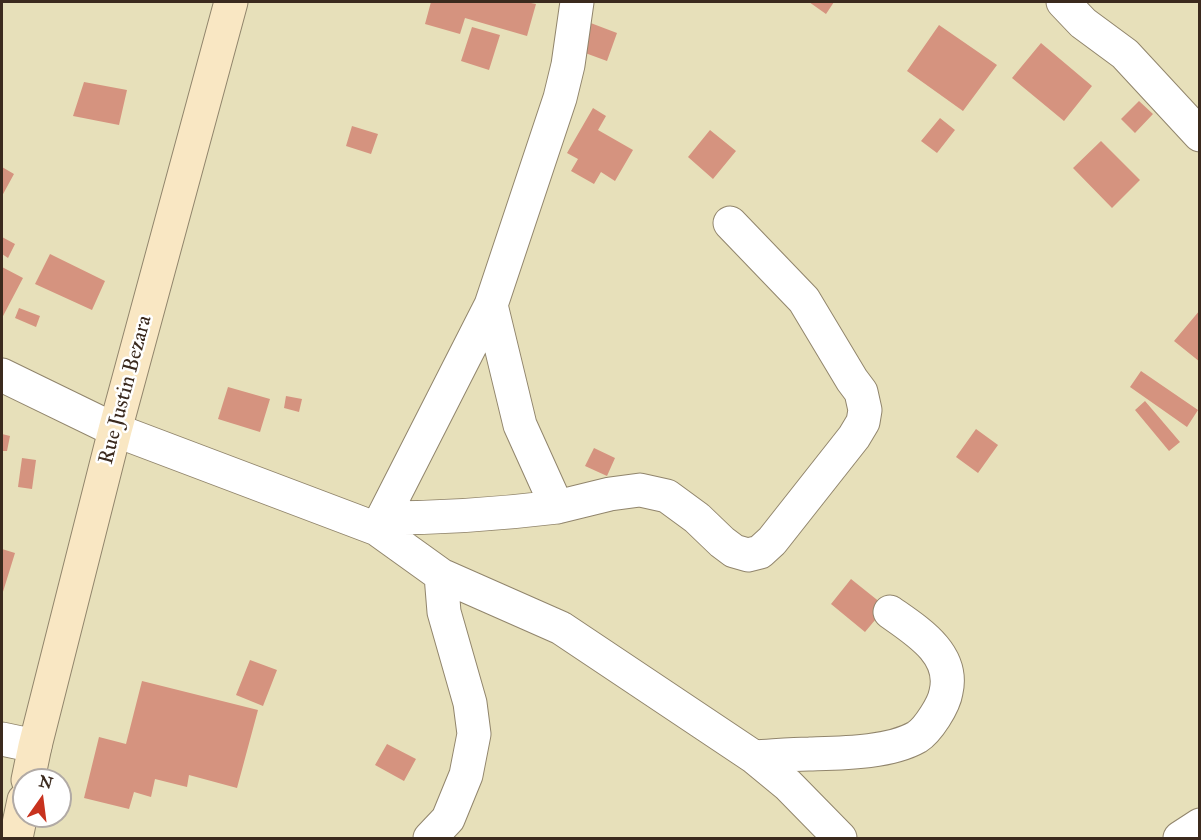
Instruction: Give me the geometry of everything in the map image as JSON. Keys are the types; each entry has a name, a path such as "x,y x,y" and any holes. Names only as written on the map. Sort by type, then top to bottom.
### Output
{"street":[{"name":"Rue Justin Bezara","path":"30,768 115,430 231,2"},
{"path":"380,523 491,305 560,98 568,64 577,2"},
{"path":"1081,9 1200,135"},
{"path":"380,523 411,518 557,507 610,494 640,490 667,496 698,518 734,551 748,555 760,552 772,541 854,437 863,422 865,410 861,392 804,300 730,223"},
{"path":"491,305 520,425 557,507"},
{"path":"2,375 115,430 380,523 441,575 561,628 754,758 788,785 840,838"},
{"path":"430,838 448,819 466,775 474,734 470,703 444,612 441,575"},
{"path":"754,758 846,753 900,744 919,736 937,714 945,698 948,670 930,643 890,612"},
{"path":"2,740 35,746"},
{"path":"1180,838 1200,825"}],"building":[{"path":"431,2 526,2 536,4 527,36 465,18 460,34 425,24"},
{"path":"809,2 834,2 826,14"},
{"path":"588,22 617,33 607,61 577,50"},
{"path":"939,25 997,65 963,111 907,71"},
{"path":"472,27 500,35 489,70 461,61"},
{"path":"1041,43 1092,86 1064,121 1012,78"},
{"path":"84,82 127,90 119,125 73,116"},
{"path":"1139,101 1153,114 1135,133 1121,119"},
{"path":"593,108 606,116 598,130 633,150 615,181 601,172 594,184 571,171 578,159 567,153"},
{"path":"940,118 955,130 937,153 921,141"},
{"path":"352,126 378,134 371,154 346,146"},
{"path":"710,130 736,151 713,179 688,157"},
{"path":"1101,141 1140,180 1112,208 1073,168"},
{"path":"2,167 14,174 2,196"},
{"path":"2,237 15,244 8,258 2,254"},
{"path":"50,254 105,281 92,310 35,284"},
{"path":"2,267 23,278 2,318"},
{"path":"19,308 40,316 36,327 15,318"},
{"path":"1200,310 1200,362 1174,341"},
{"path":"1141,371 1198,410 1187,427 1130,387"},
{"path":"228,387 270,399 260,432 218,419"},
{"path":"286,396 302,399 299,412 284,408"},
{"path":"1145,401 1180,442 1169,451 1135,410"},
{"path":"976,429 998,445 978,473 956,457"},
{"path":"2,434 10,436 7,451 2,451"},
{"path":"594,448 615,458 607,476 585,466"},
{"path":"22,458 36,460 32,489 18,487"},
{"path":"2,549 15,553 2,595"},
{"path":"851,579 886,607 865,632 831,604"},
{"path":"250,660 277,670 263,706 236,695"},
{"path":"142,681 258,710 237,788 189,775 187,787 155,779 151,797 134,792 129,809 84,798 99,737 126,744"},
{"path":"387,744 416,759 404,781 375,765"}]}
